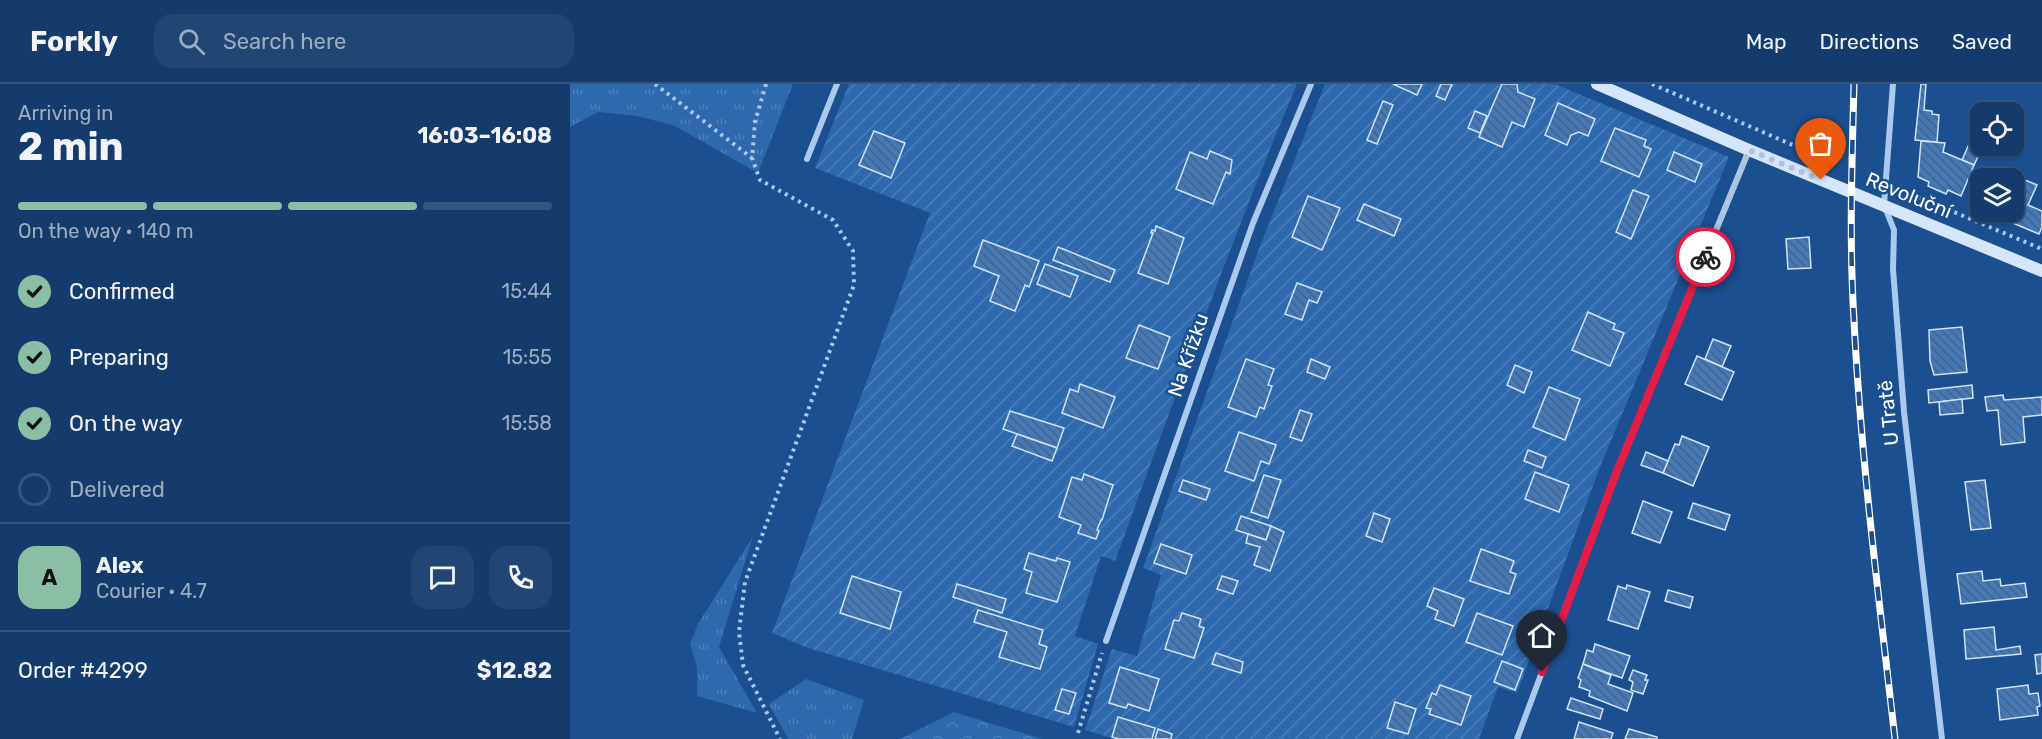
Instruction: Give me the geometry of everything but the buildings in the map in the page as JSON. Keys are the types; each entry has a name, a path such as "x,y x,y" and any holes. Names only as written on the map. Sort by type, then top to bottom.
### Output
{"street":[{"path":"807,159 837,84"},
{"name":"Na Křížku","path":"1106,641 1253,223 1311,84"},
{"name":"U Tratě","path":"1893,84 1884,205 1894,230 1893,269 1904,412 1942,739"},
{"name":"Revoluční","path":"1604,86 1749,150 2042,271"},
{"path":"1517,739 1617,471 1749,150"}],"path":[{"path":"655,84 752,158"},
{"path":"766,84 755,122 752,158 760,180 833,220 853,251 854,285 745,582 739,632 743,665 780,739"},
{"path":"1652,84 1818,156 1824,160 1839,188"},
{"path":"1886,184 2042,249"},
{"path":"1078,734 1106,641"}],"green space":[{"path":"570,84 793,84 758,173 673,125 637,116 598,112 570,127"},
{"path":"849,84 1297,84 1226,261 1115,561 1101,556 1075,636 1098,644 1074,727 808,648 772,633 930,213 815,168"},
{"path":"1325,84 1555,84 1729,157 1598,472 1517,693 1498,687 1479,739 1115,739 1085,730 1112,649 1137,656 1161,575 1143,568 1260,246"},
{"path":"753,536 719,647 757,713 697,696 697,667 690,644 698,624"},
{"path":"806,679 864,700 852,739 788,739 769,704"},
{"path":"954,712 1042,739 900,739"}],"railway":[{"path":"1854,84 1851,231 1857,372 1871,530 1895,739"}],"way so far":[{"path":"1705,257 1749,150 1821,180"}],"route":[{"path":"1542,672 1617,471 1705,257"}]}
